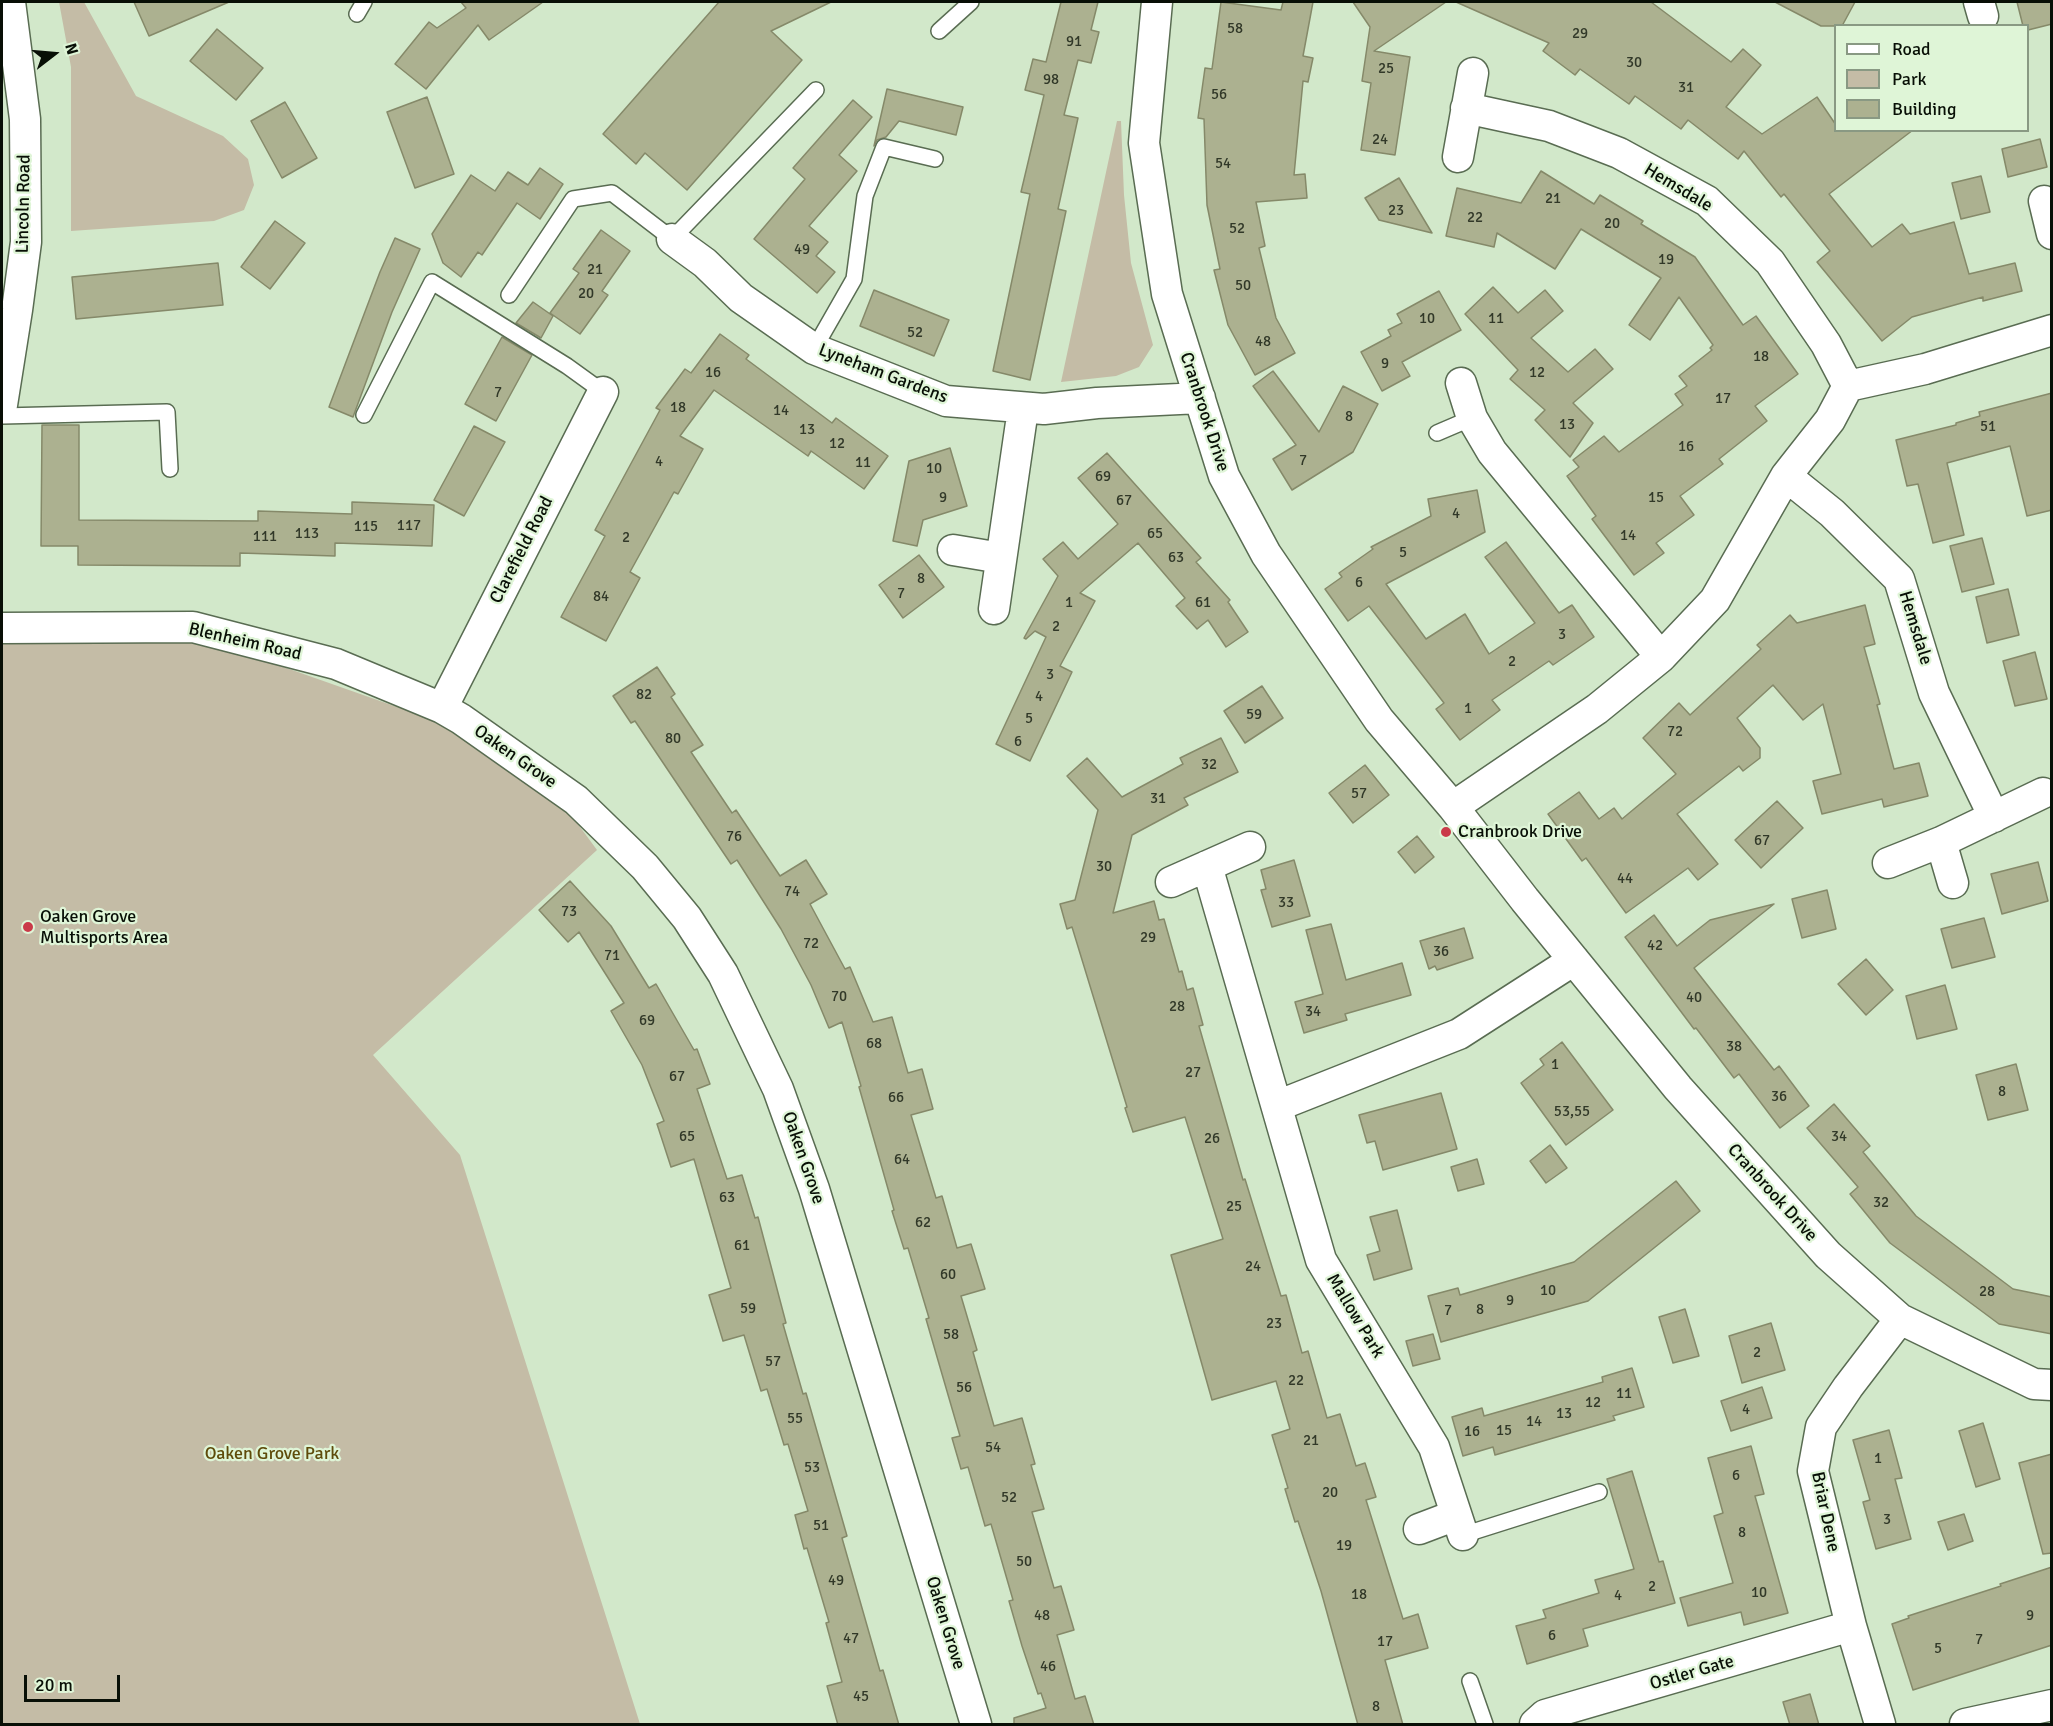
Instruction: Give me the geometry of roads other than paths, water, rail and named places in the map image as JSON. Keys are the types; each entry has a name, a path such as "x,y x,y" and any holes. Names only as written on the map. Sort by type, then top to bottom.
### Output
{"street":[{"name":"Lincoln Road","path":"2,405 9,313 26,242 25,118 9,56 10,2"},
{"name":"Cranbrook Drive","path":"1157,2 1144,143 1167,294 1224,476 1266,554 1379,720 1453,807 1678,1088 1828,1255 1900,1319 2034,1384 2052,1385"},
{"path":"1458,157 1473,73"},
{"name":"Hemsdale","path":"1466,108 1559,130 1619,153 1707,201 1770,262 1826,344 1848,386"},
{"path":"2044,201 2052,234"},
{"name":"Lyneham Gardens","path":"672,238 705,263 741,298 814,349 946,401 1044,409 1097,403 1200,398"},
{"path":"1453,807 1597,709 1661,657 1715,600 1786,476 1830,420 1848,386 1925,369 2052,330"},
{"path":"1461,383 1472,418 1492,452 1661,657"},
{"name":"Clarefield Road","path":"442,708 603,392"},
{"path":"994,609 1023,408"},
{"name":"Hemsdale","path":"1786,476 1832,513 1899,579 1934,693 1994,818"},
{"path":"953,550 1001,558"},
{"name":"Blenheim Road","path":"2,628 193,627 336,664 442,708"},
{"name":"Oaken Grove","path":"442,708 576,800 645,867 687,918 723,974 778,1089 814,1189 976,1725"},
{"path":"1888,863 1941,842 2043,793"},
{"path":"1941,842 1953,883"},
{"path":"1171,882 1250,847"},
{"name":"Mallow Park","path":"1207,866 1321,1260 1434,1446 1460,1525"},
{"path":"1277,1106 1459,1034 1574,960"},
{"name":"Briar Dene","path":"1880,1725 1851,1626 1813,1471 1821,1427 1848,1387 1900,1319"},
{"path":"1419,1529 1460,1525"},
{"name":"Ostler Gate","path":"1535,1725 1545,1715 1851,1626"},
{"path":"1965,1725 2052,1706"}],"lane":[{"path":"939,31 971,2"},
{"path":"509,295 573,199 612,193 672,238 816,90"},
{"path":"814,349 854,279 865,196 884,147 934,159"},
{"path":"364,415 432,282 567,366 603,392"},
{"path":"2,416 167,412 170,470"},
{"path":"1437,432 1472,418"},
{"path":"1460,1525 1599,1492"},
{"path":"1470,1681 1485,1725"}],"place":[{"name":"Cranbrook Drive","path":"1446,832"},
{"name":"Oaken Grove Multisports Area","path":"28,927"}],"park label":[{"name":"Oaken Grove Park","path":"272,1454"}]}
